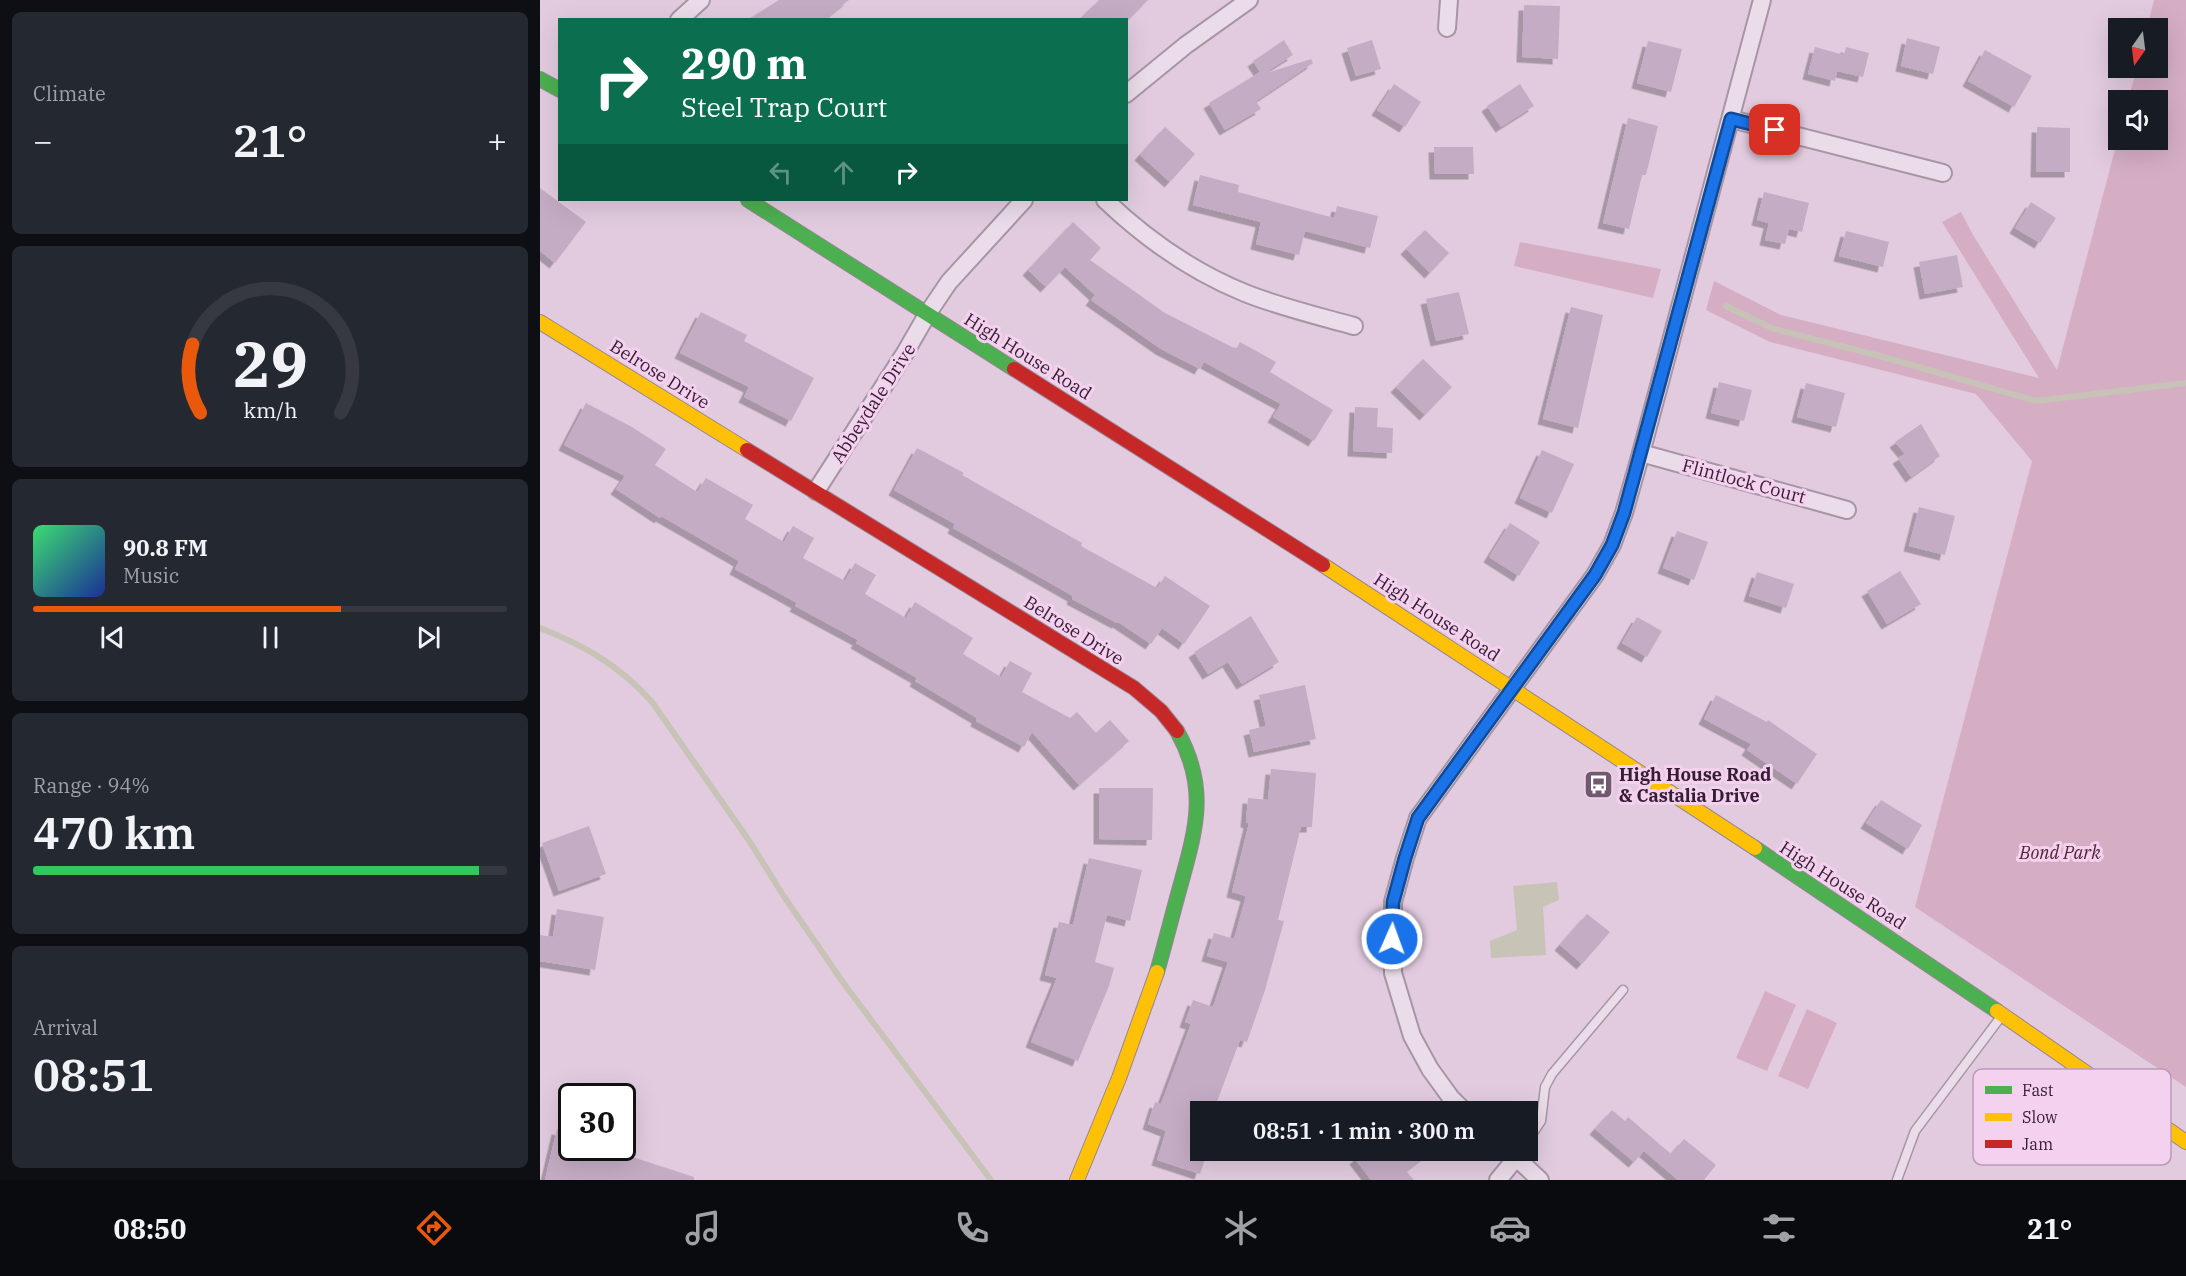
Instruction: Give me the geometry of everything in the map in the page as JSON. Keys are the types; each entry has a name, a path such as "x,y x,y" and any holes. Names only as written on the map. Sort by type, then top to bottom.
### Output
{"main road":[{"path":"540,80 558,89"},
{"name":"High House Road","path":"750,201 1513,688 1912,952 2080,1069"},
{"name":"Belrose Drive","path":"540,322 1134,688 1161,711 1178,732 1192,763 1197,809 1196,830 1157,972 1141,1020 1077,1180"},
{"name":"High House Road","path":"2171,1132 2186,1142"}],"street":[{"path":"681,18 699,0"},
{"path":"1128,92 1177,51 1249,0"},
{"path":"1447,28 1449,0"},
{"path":"1453,1101 1430,1069 1412,1036 1393,973 1393,902 1405,858 1418,818 1595,575 1612,545 1624,513 1641,453 1762,0"},
{"path":"1731,119 1943,173"},
{"name":"Abbeydale Drive","path":"816,491 958,270 1023,201"},
{"path":"1106,201 1160,246 1214,278 1275,303 1354,326"},
{"name":"Flintlock Court","path":"1641,453 1847,510"},
{"path":"1498,1180 1510,1161"},
{"path":"1522,1161 1540,1180"}],"lane":[{"path":"1538,1126 1541,1122 1545,1087 1552,1074 1623,990"},
{"path":"1897,1180 1915,1131 2002,1015"}],"green space":[{"name":"Bond Park","path":"2154,0 2186,0 2186,1087 2171,1077 2171,1069 2159,1069 1915,907 2032,461 1976,394 1770,342 1706,310 1714,281 1781,315 2039,378 1942,222 1961,212 2057,370 2115,150 2168,150 2168,90 2131,90 2134,78 2168,78 2168,18 2150,18"},
{"path":"1520,242 1661,269 1653,298 1514,266"},
{"path":"1765,991 1796,1005 1767,1071 1736,1058"},
{"path":"1807,1009 1837,1023 1808,1089 1778,1076"}],"shaded area":[{"path":"1557,882 1559,900 1543,907 1546,955 1491,958 1490,941 1517,930 1513,886"}],"building":[{"path":"779,0 849,0 826,18 750,18"},
{"path":"1099,0 1148,0 1128,20 1128,18 1081,18"},
{"path":"1524,5 1560,6 1558,59 1522,57"},
{"path":"1907,38 1940,47 1933,74 1901,66"},
{"path":"1284,40 1293,55 1269,70 1270,72 1311,59 1313,63 1256,101 1261,109 1225,130 1209,103 1260,72 1253,61"},
{"path":"1372,40 1381,69 1356,76 1347,48"},
{"path":"1648,41 1682,49 1671,92 1637,83"},
{"path":"1815,47 1844,55 1846,47 1869,53 1863,77 1837,71 1835,81 1808,74"},
{"path":"1985,50 2032,76 2014,107 1968,81"},
{"path":"1394,84 1421,102 1405,127 1377,110"},
{"path":"1520,84 1534,106 1501,127 1487,106"},
{"path":"1628,118 1658,126 1646,175 1642,175 1629,229 1603,223"},
{"path":"1165,127 1195,154 1170,182 1140,155"},
{"path":"2037,127 2070,128 2070,172 2036,172"},
{"path":"1434,147 1473,147 1474,174 1435,174"},
{"path":"1200,175 1239,185 1238,192 1334,218 1337,206 1378,216 1370,248 1305,231 1299,255 1256,244 1261,222 1193,205"},
{"path":"540,188 586,222 555,263 540,251"},
{"path":"1764,192 1809,203 1802,232 1789,229 1785,244 1765,240 1769,223 1757,220"},
{"path":"2031,202 2056,218 2040,243 2015,228"},
{"path":"1073,222 1101,248 1090,260 1165,313 1236,349 1240,342 1276,362 1270,372 1333,410 1314,441 1273,417 1281,404 1204,362 1200,369 1161,349 1091,300 1095,295 1065,267 1046,287 1028,270"},
{"path":"1425,230 1449,253 1430,273 1406,249"},
{"path":"1846,231 1889,242 1883,267 1839,256"},
{"path":"1957,255 1963,287 1925,294 1919,262"},
{"path":"1459,292 1469,334 1436,341 1426,299"},
{"path":"1571,307 1603,315 1578,428 1543,419"},
{"path":"701,312 747,335 744,341 814,378 791,421 744,397 749,387 680,353"},
{"path":"1423,359 1452,387 1425,415 1396,387"},
{"path":"1719,382 1752,390 1744,421 1711,413"},
{"path":"1806,383 1845,393 1836,427 1797,417"},
{"path":"586,403 632,427 666,449 655,465 697,492 706,478 753,505 745,519 784,542 793,526 814,538 803,558 845,581 855,563 876,575 865,594 906,618 915,602 973,638 963,654 1001,677 1010,661 1032,673 1022,692 1070,718 1077,712 1096,733 1110,720 1129,741 1079,785 1032,732 1024,747 976,721 977,718 915,681 917,678 856,643 858,640 795,606 797,603 735,569 739,561 661,516 660,518 616,489 625,476 564,445"},
{"path":"1355,407 1378,408 1377,427 1393,428 1392,453 1353,451"},
{"path":"1921,424 1940,456 1911,477 1898,458 1905,454 1895,442"},
{"path":"917,448 964,473 962,475 1157,588 1165,576 1210,606 1184,644 1162,628 1151,644 1118,622 1072,599 1073,596 953,528 955,524 894,490"},
{"path":"1542,450 1574,464 1552,513 1520,498"},
{"path":"1919,507 1955,516 1945,555 1909,546"},
{"path":"1510,523 1540,542 1519,576 1489,557"},
{"path":"1677,531 1708,542 1694,580 1663,568"},
{"path":"1900,571 1921,604 1887,624 1867,591"},
{"path":"1757,572 1794,584 1786,608 1749,596"},
{"path":"1251,616 1279,662 1242,684 1228,662 1208,674 1194,652"},
{"path":"1637,617 1662,631 1647,657 1622,643"},
{"path":"1305,685 1316,739 1254,752 1249,730 1266,726 1259,695"},
{"path":"1716,695 1767,722 1768,720 1817,754 1797,784 1747,750 1751,744 1704,719"},
{"path":"1271,769 1316,773 1312,827 1301,827 1278,920 1284,921 1265,990 1247,1042 1240,1040 1217,1101 1190,1101 1190,1161 1204,1161 1200,1174 1157,1160 1166,1131 1148,1124 1155,1102 1161,1104 1191,1024 1185,1022 1193,1000 1213,1007 1228,962 1207,956 1214,933 1234,939 1246,896 1232,892 1249,823 1246,822 1248,798 1268,800"},
{"path":"1099,788 1153,788 1152,840 1099,839"},
{"path":"1881,800 1922,825 1908,849 1866,823"},
{"path":"589,826 606,874 559,891 542,843"},
{"path":"1089,858 1142,870 1130,921 1107,915 1095,962 1114,968 1109,986 1078,1061 1031,1042 1057,978 1045,975 1059,922 1073,925"},
{"path":"557,909 604,917 595,970 540,961 540,935 553,937"},
{"path":"1587,914 1610,932 1582,964 1560,945"},
{"path":"1612,1110 1625,1121 1628,1117 1671,1154 1684,1139 1716,1165 1704,1180 1678,1180 1644,1151 1634,1162 1595,1129"},
{"path":"557,1129 558,1161 636,1161 636,1158 694,1177 694,1180 545,1180"},
{"path":"1357,1161 1419,1161 1406,1171 1414,1180 1371,1180"}],"waterway":[{"path":"1726,306 1774,329 1880,356 2036,401 2186,383"},
{"path":"540,628 586,649 614,667 652,702 750,842 842,981 991,1180"}],"traffic: fast":[{"path":"540,79 558,89"},
{"path":"750,201 1014,369"},
{"path":"1157,972 1195,827 1196,790 1193,771 1177,731"},
{"path":"1755,848 1997,1011"}],"traffic: slow":[{"path":"540,322 747,450"},
{"path":"1323,565 1755,848"},
{"path":"1077,1180 1119,1078 1157,972"},
{"path":"1997,1011 2081,1069"},
{"path":"2171,1132 2186,1142"}],"traffic: jam":[{"path":"1014,369 1323,565"},
{"path":"747,450 1134,688 1161,711 1177,731"}],"place":[{"name":"High House Road & Castalia Drive","path":"1598,784"}],"route":[{"path":"1392,939 1393,902 1418,818 1489,718 1542,650 1595,575 1612,545 1624,513 1731,119 1775,130"}]}
